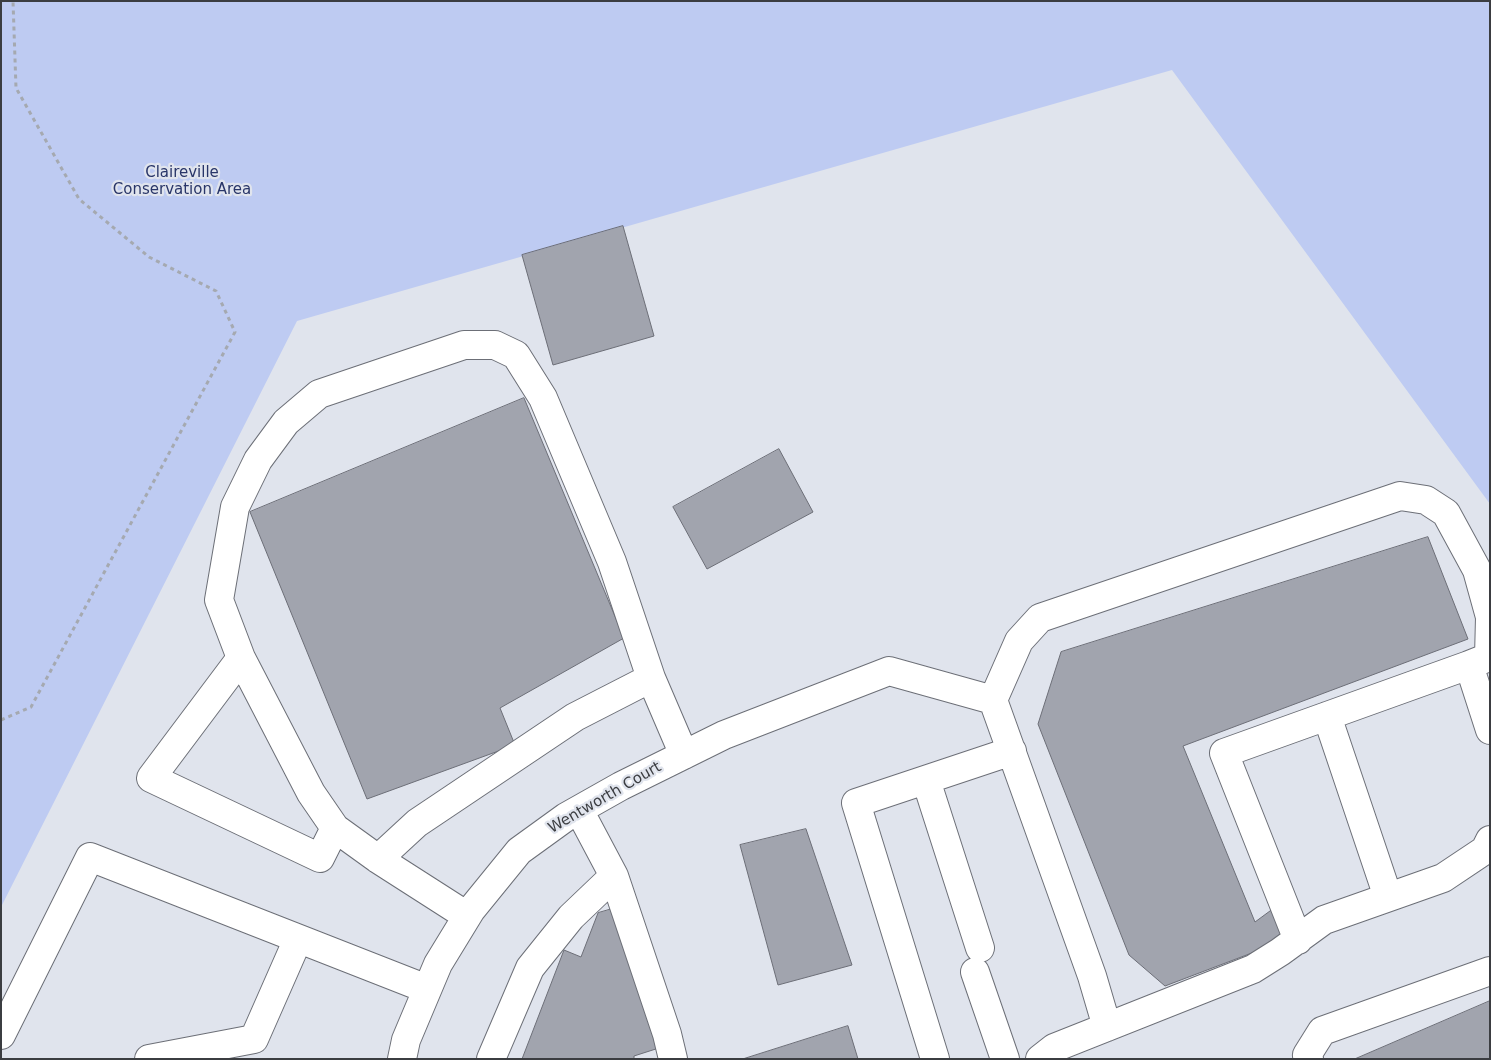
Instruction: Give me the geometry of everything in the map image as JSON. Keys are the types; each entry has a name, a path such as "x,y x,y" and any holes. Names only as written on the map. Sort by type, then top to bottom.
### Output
{"street":[{"path":"466,916 378,859 335,828 311,793 241,658 218,600 235,507 258,460 286,422 319,394 464,345 495,345 516,355 543,398 612,562 651,678 684,755"},
{"path":"1107,1027 1092,976 993,700 1019,641 1040,618 1400,496 1426,500 1446,513 1477,570 1490,617 1489,657 1224,754 1298,940"},
{"path":"241,658 152,778 320,858 335,828"},
{"path":"1469,665 1490,730"},
{"name":"Wentworth Court","path":"402,1059 406,1040 438,964 466,916 519,851 579,810 724,735 889,671 993,700"},
{"path":"378,859 417,823 575,717 651,678"},
{"path":"1327,716 1388,897"},
{"path":"935,1059 856,803 1012,751"},
{"path":"926,780 1005,1059"},
{"path":"579,810 614,876 667,1034 673,1059"},
{"path":"1051,1055 1107,1027 1253,969 1298,940 1324,920 1443,878 1485,850 1490,840"},
{"path":"1,1035 90,857 427,989"},
{"path":"491,1059 530,968 571,916 614,876"},
{"path":"149,1059 254,1039 298,939"},
{"path":"1309,1059 1307,1055 1322,1031 1490,971"}],"path":[{"path":"1,720 31,708 235,332 216,291 150,258 79,198 16,88 12,1"}],"green space":[{"name":"Claireville Conservation Area","path":"1,1 1490,1 1490,504 1172,70 297,321 1,907"}],"building":[{"path":"623,226 654,336 553,365 522,255"},
{"path":"524,398 624,638 500,708 515,745 367,799 250,512"},
{"path":"779,449 813,512 707,569 673,507"},
{"path":"1428,537 1468,639 1183,746 1255,922 1274,908 1286,940 1165,986 1129,955 1038,724 1061,652"},
{"path":"806,829 852,965 778,985 740,845"},
{"path":"619,907 662,1047 634,1056 634,1059 522,1059 564,950 581,957 598,913"},
{"path":"1490,1001 1490,1059 1355,1059"},
{"path":"848,1026 858,1059 743,1059"}]}
